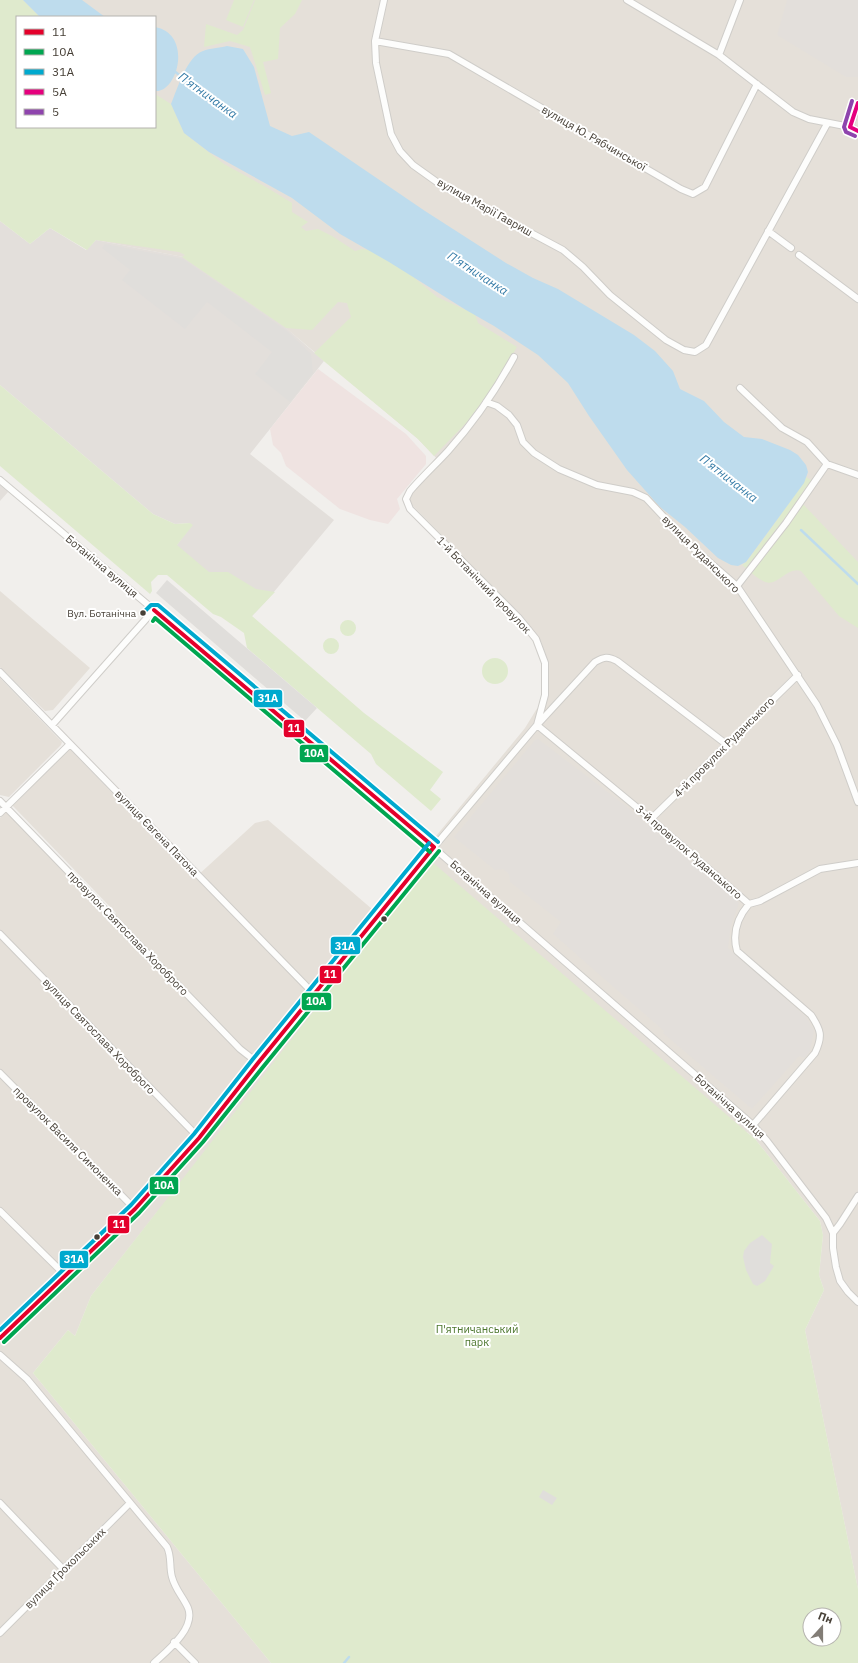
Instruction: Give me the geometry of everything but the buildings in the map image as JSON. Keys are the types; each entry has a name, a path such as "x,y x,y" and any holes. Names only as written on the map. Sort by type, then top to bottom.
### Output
{"street":[{"name":"вулиця Марії Гавриш","path":"384,0 375,41 376,63 391,134 400,151 413,165 441,185 562,250 583,266 610,295 666,340 684,350 695,352 706,345 768,231"},
{"path":"628,0 638,3 719,55 793,112 809,119 827,124 858,130"},
{"path":"719,55 740,0"},
{"name":"вулиця Ю. Рябчинської","path":"375,41 449,54 681,189 693,194 705,187 757,84"},
{"path":"850,128 858,103"},
{"path":"790,248 768,231 827,124"},
{"path":"799,255 858,299"},
{"path":"486,402 498,387 514,357"},
{"path":"740,388 782,428 807,442 827,464 858,475"},
{"name":"1-й Ботанічний провулок","path":"486,402 447,451 410,491 406,500 410,509 518,617 536,639 545,663 545,695 537,725"},
{"name":"вулиця Руданського","path":"486,402 497,406 509,415 518,425 523,442 528,448 559,469 597,485 633,492 646,498 691,546 737,586 817,705 837,745 858,802"},
{"path":"737,586 786,523 827,464"},
{"name":"Ботанічна вулиця","path":"0,480 434,847 753,1126 767,1141 826,1218 833,1233 834,1254 840,1281 858,1302"},
{"path":"52,724 154,610"},
{"name":"1-й Ботанічний провулок","path":"434,847 537,725 595,662 604,657 610,657 617,661 726,744"},
{"name":"вулиця Євгена Патона","path":"0,672 314,994"},
{"name":"4-й провулок Руданського","path":"651,819 798,675"},
{"name":"3-й провулок Руданського","path":"537,725 651,819 749,904 760,901 820,869 858,863"},
{"path":"0,813 70,744"},
{"name":"провулок Святослава Хороброго","path":"0,801 240,1049 258,1063"},
{"path":"0,1338 135,1209 199,1138 258,1063 434,847"},
{"path":"749,904 742,912 736,924 734,940 737,951 811,1015 818,1024 820,1033 820,1042 815,1053 753,1126"},
{"name":"вулиця Святослава Хороброго","path":"0,934 199,1138"},
{"name":"провулок Василя Симоненка","path":"0,1073 135,1209"},
{"path":"833,1233 858,1196"},
{"path":"0,1211 65,1276"},
{"path":"0,1355 27,1379 167,1547 171,1557 172,1578 188,1608 190,1616 188,1625 183,1634 154,1663"},
{"path":"0,1503 64,1570"},
{"name":"вулиця Ґрохольських","path":"0,1633 130,1503"},
{"path":"174,1642 195,1663"}],"shaded area":[{"path":"0,0 858,0 858,1589 805,1330 824,1290 819,1275 823,1235 820,1221 756,1140 747,1132 157,1212 91,1296 75,1336 68,1330 33,1373 271,1663 0,1663 0,818 6,812 110,919 116,913 12,805 69,748 173,856 196,877 255,823 268,820 372,909 427,847 525,728 536,710 548,695 548,665 541,641 523,618 409,502 409,498 413,491 440,462 418,439 287,329 183,257 96,240 154,128 156,128 156,16 16,16"},
{"path":"787,0 858,0 858,77 846,77 777,35"},
{"path":"0,221 30,244 50,228 86,250 96,240 183,257 285,327 324,361 250,454 334,520 252,616 173,550 192,525 189,523 175,524 153,514 0,385"},
{"path":"105,244 183,259 287,331 311,354 313,373 290,402 255,374 272,352 207,302 185,329 122,280 130,270 102,248"},
{"path":"318,369 406,434 426,456 426,464 397,499 400,509 388,524 370,520 340,509 286,466 281,453 273,445 270,429"},
{"path":"0,485 8,492 0,501"},
{"path":"167,580 317,708 305,721 156,593"},
{"path":"0,591 90,668 53,710 45,711 0,667"},
{"path":"0,678 62,742 61,745 9,797 0,795"},
{"path":"538,739 626,806 739,903 731,925 728,948 806,1017 814,1030 810,1051 805,1058 799,1056 752,1109 663,1033 664,1031 553,934 561,922 510,882 509,874 503,869 495,870 454,837 535,740"},
{"path":"762,1235 772,1244 770,1263 774,1266 765,1281 757,1286 753,1284 746,1270 743,1257 744,1251 750,1243"},
{"path":"543,1490 557,1498 552,1505 539,1497"}],"green space":[{"path":"0,0 23,0 39,16 16,16 16,128 156,128 156,95 171,104 184,133 224,164 292,203 292,212 308,222 301,227 306,231 318,229 355,251 362,249 385,253 437,297 475,314 478,323 517,347 495,385 467,422 434,456 418,439 314,353 351,317 347,303 338,302 312,330 286,328 182,257 185,255 179,252 96,240 87,250 50,228 30,244 0,221"},
{"path":"234,0 254,0 243,27 226,20"},
{"path":"255,0 302,0 295,14 280,28 278,59 263,62 271,93 265,95 250,47 230,41 204,47 206,24 237,35 243,30"},
{"path":"0,385 153,514 175,524 190,523 193,525 177,545 209,572 228,572 256,589 275,592 252,616 364,713 443,772 430,790 441,799 431,811 376,764 371,754 247,648 244,633 221,617 213,614 167,575 158,575 151,582 152,591 150,594 0,466"},
{"path":"806,477 814,482 801,502 858,562 858,628 839,616 801,571 796,570 768,583 757,578 742,565 762,541"},
{"path":"345,620 351,620 356,625 354,634 351,636 345,636 340,631 340,625"},
{"path":"328,638 334,638 339,643 337,652 334,654 328,654 323,649 323,643"},
{"path":"495,658 504,662 508,671 504,680 495,684 486,680 482,671 486,662"},
{"name":"П'ятничанський парк","path":"431,861 756,1140 820,1221 823,1235 819,1275 824,1290 805,1330 858,1589 858,1663 271,1663 33,1373 68,1330 75,1336 91,1296"}],"water":[{"path":"23,0 82,0 104,16 39,16"},
{"path":"156,27 167,32 174,40 178,51 178,62 175,73 170,83 163,89 156,91"},
{"path":"227,46 243,49 254,67 270,126 292,136 309,132 425,211 506,263 533,278 558,289 634,335 655,351 673,371 680,389 704,401 724,422 744,437 762,439 790,450 798,455 806,465 808,472 804,483 746,562 738,566 731,565 718,558 685,527 660,507 627,470 568,383 538,355 494,326 340,234 292,198 209,152 184,133 171,104 183,74 187,66 197,54 206,50"}],"waterway":[{"name":"П'ятничанка","path":"173,70 183,78"},
{"name":"П'ятничанка","path":"801,530 858,584"},
{"path":"344,1663 349,1657"}],"transit line":[{"name":"5","path":"852,101 844,127 846,132 855,136"},
{"name":"5А","path":"858,103 850,127 858,131"},
{"name":"31А","path":"143,613 151,605 158,605 438,842"},
{"name":"11","path":"154,610 434,847"},
{"name":"10А","path":"153,621 155,618 430,852"},
{"name":"31А","path":"0,1330 131,1205 194,1134 253,1059 429,843"},
{"name":"11","path":"0,1338 135,1209 199,1138 258,1063 434,847"},
{"name":"10А","path":"4,1342 139,1213 203,1142 439,851"}],"place":[{"name":"Вул. Ботанічна","path":"143,613"}]}
